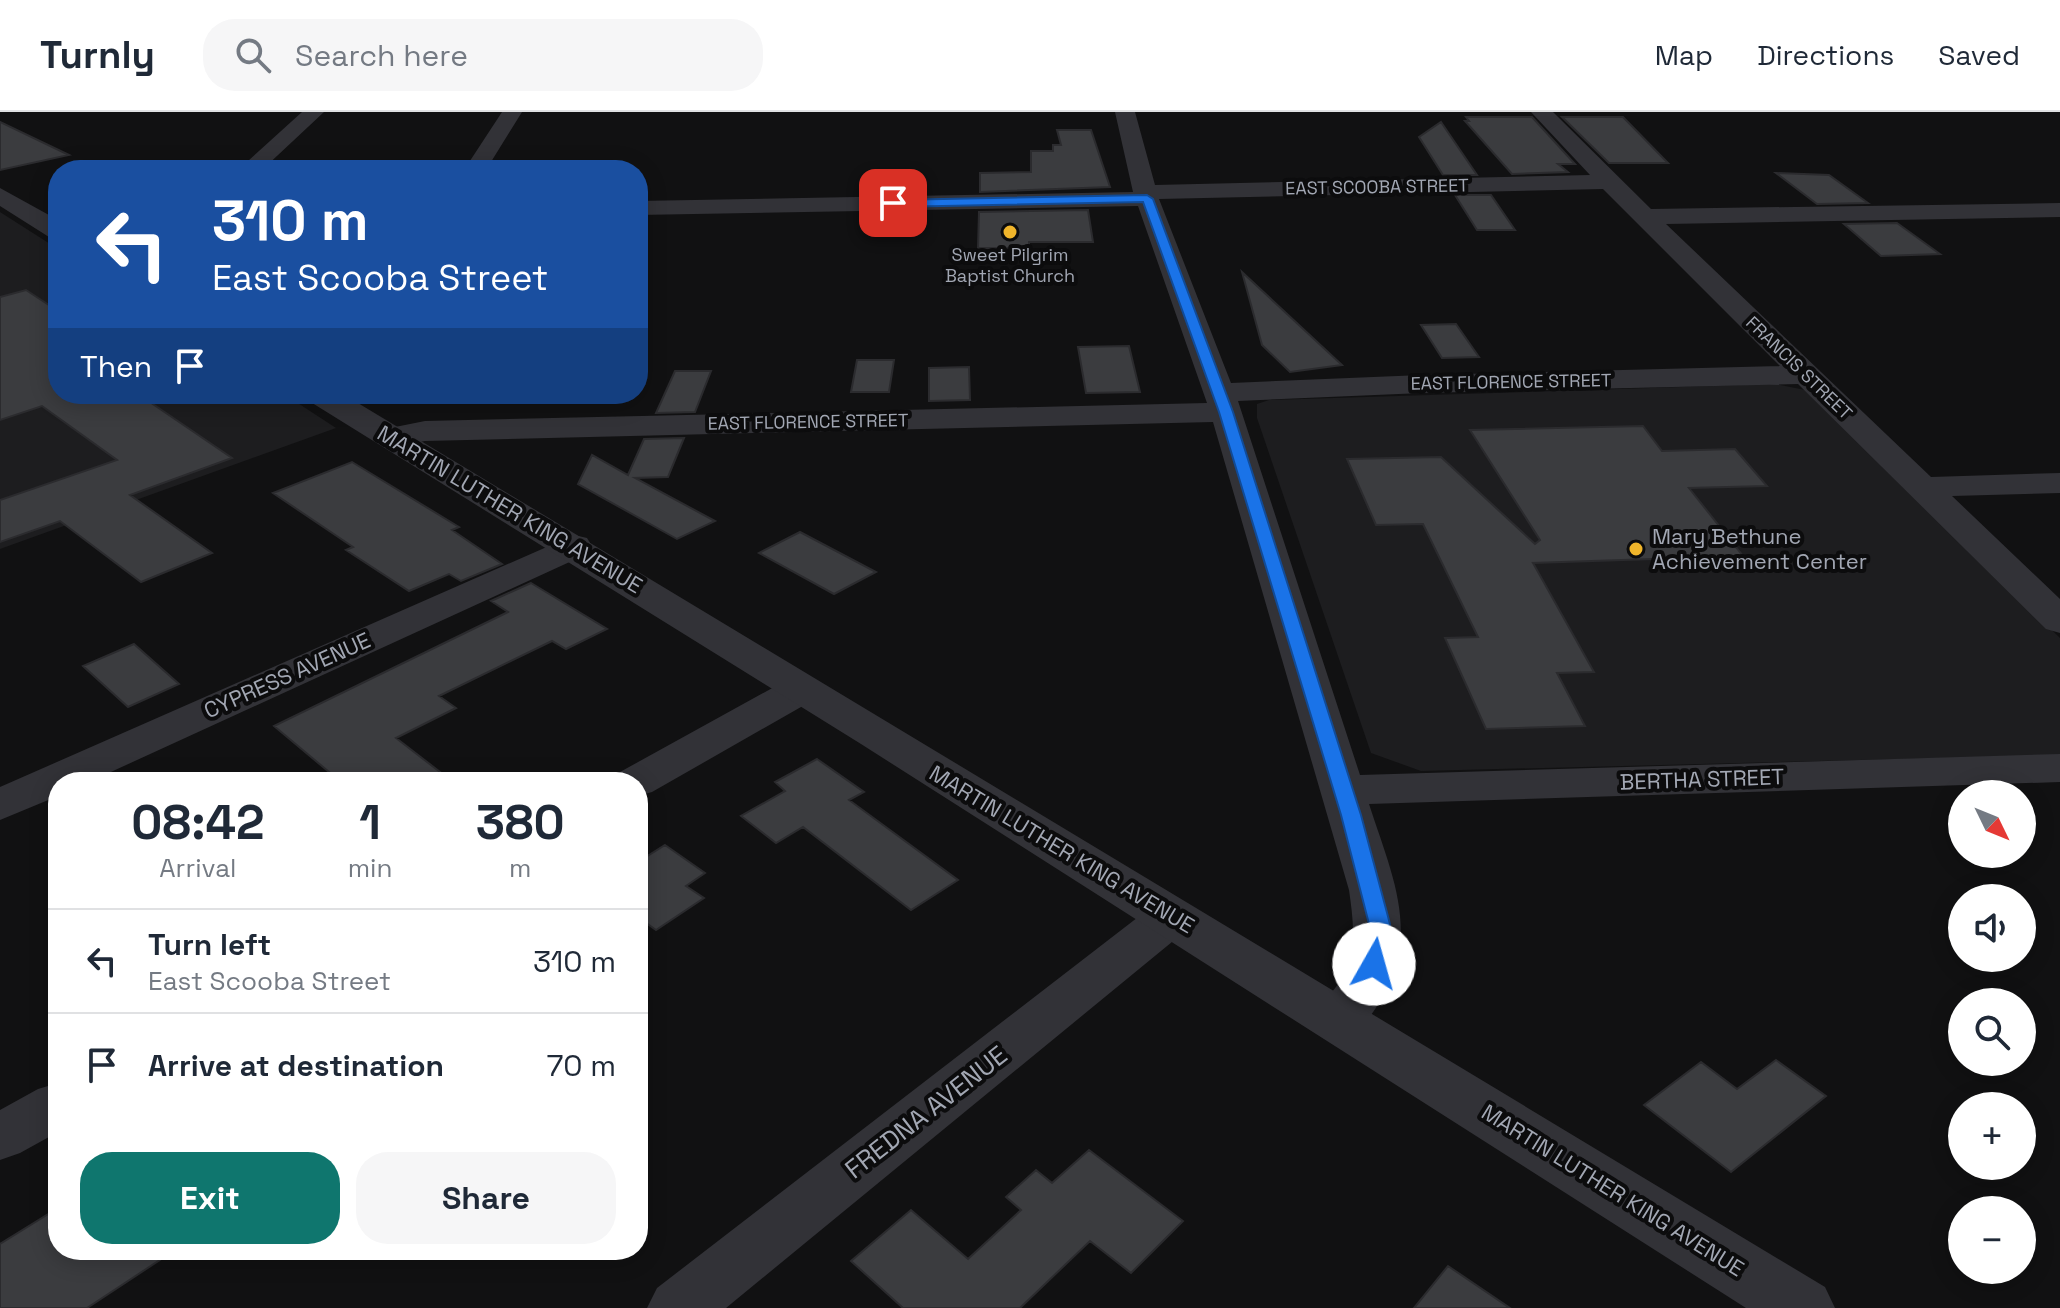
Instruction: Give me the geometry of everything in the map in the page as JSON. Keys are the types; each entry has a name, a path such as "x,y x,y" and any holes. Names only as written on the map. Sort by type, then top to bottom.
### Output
{"street":[{"path":"260,160 314,112"},
{"path":"481,160 512,112"},
{"path":"1125,112 1146,195 1222,403 1373,890 1379,934 1374,964 1367,983 1338,1019"},
{"name":"FRANCIS STREET","path":"1541,112 1804,375 2060,621"},
{"name":"EAST SCOOBA STREET","path":"648,208 1608,182"},
{"path":"0,195 48,225"},
{"path":"1643,217 2060,210"},
{"name":"EAST FLORENCE STREET","path":"391,437 425,431 1222,403 1422,384 1804,375"},
{"name":"MARTIN LUTHER KING AVENUE","path":"337,404 574,546 800,690 1172,916 1802,1308"},
{"path":"1924,487 2060,483"},
{"name":"CYPRESS AVENUE","path":"73,772 574,546"},
{"path":"648,775 800,690"},
{"name":"BERTHA STREET","path":"1343,790 2060,768"},
{"name":"CYPRESS AVENUE","path":"0,805 48,783"},
{"name":"FREDNA AVENUE","path":"679,1308 1172,916"},
{"path":"0,1137 48,1111"}],"shaded area":[{"path":"0,212 48,243 48,404 299,404 336,428 0,549"},
{"name":"Mary Bethune Achievement Center","path":"1776,384 1805,390 2060,638 2060,755 1421,771 1371,753 1257,418 1257,404 1269,400"}],"building":[{"path":"1466,117 1532,117 1575,164 1558,164 1568,172 1512,174 1465,121 1469,121"},
{"path":"1562,117 1623,117 1668,163 1609,163"},
{"path":"0,122 69,155 0,170"},
{"path":"1441,122 1477,175 1443,175 1419,137"},
{"path":"1057,130 1091,130 1110,187 980,192 980,173 1031,172 1031,151 1053,151 1053,145 1061,145"},
{"path":"1776,173 1829,175 1868,203 1817,204"},
{"path":"1455,195 1491,195 1515,230 1477,230"},
{"path":"1088,210 1093,242 1029,242 1029,248 978,248 979,212"},
{"path":"1897,223 1940,254 1881,256 1844,224"},
{"path":"1242,272 1342,365 1290,372 1262,345"},
{"path":"26,290 48,304 48,404 153,404 232,458 130,495 212,553 141,582 60,521 0,542 0,500 117,460 42,406 0,420 0,297"},
{"path":"1456,324 1479,357 1442,358 1421,325"},
{"path":"1129,346 1140,392 1086,393 1078,347"},
{"path":"857,360 894,360 889,392 851,392"},
{"path":"969,367 970,400 929,401 929,368"},
{"path":"675,371 711,371 695,412 656,413"},
{"path":"1643,426 1662,451 1735,449 1767,486 1689,488 1743,556 1533,563 1594,672 1557,673 1585,726 1486,729 1445,638 1478,637 1423,524 1376,525 1347,459 1441,457 1535,544 1540,540 1470,430"},
{"path":"684,438 668,477 635,478 715,521 677,539 578,484 592,455 628,475 644,439"},
{"path":"352,462 459,527 452,530 502,564 461,581 449,574 409,591 346,550 353,547 273,493"},
{"path":"800,532 876,572 834,594 759,553"},
{"path":"531,583 607,629 566,649 552,641 439,696 456,708 396,738 440,772 329,772 274,726 508,612 491,601"},
{"path":"134,644 179,684 128,707 83,666"},
{"path":"817,759 864,792 849,800 958,880 911,910 803,827 776,843 741,816 785,791 775,782"},
{"path":"665,845 705,873 686,886 704,898 656,930 648,924 648,856"},
{"path":"1776,1060 1826,1096 1731,1172 1644,1105 1701,1062 1737,1089"},
{"path":"1089,1150 1183,1221 1131,1273 1090,1241 1020,1308 903,1308 851,1261 911,1210 968,1259 1021,1210 1006,1197 1036,1170 1052,1183"},
{"path":"48,1214 48,1260 160,1260 87,1308 0,1308 0,1244"},
{"path":"1448,1266 1510,1308 1414,1308"}],"place":[{"name":"Sweet Pilgrim Baptist Church","path":"1010,232"},
{"name":"Mary Bethune Achievement Center","path":"1636,549"}],"route":[{"path":"893,203 1147,199 1226,412 1351,815 1380,924 1374,964"}]}
